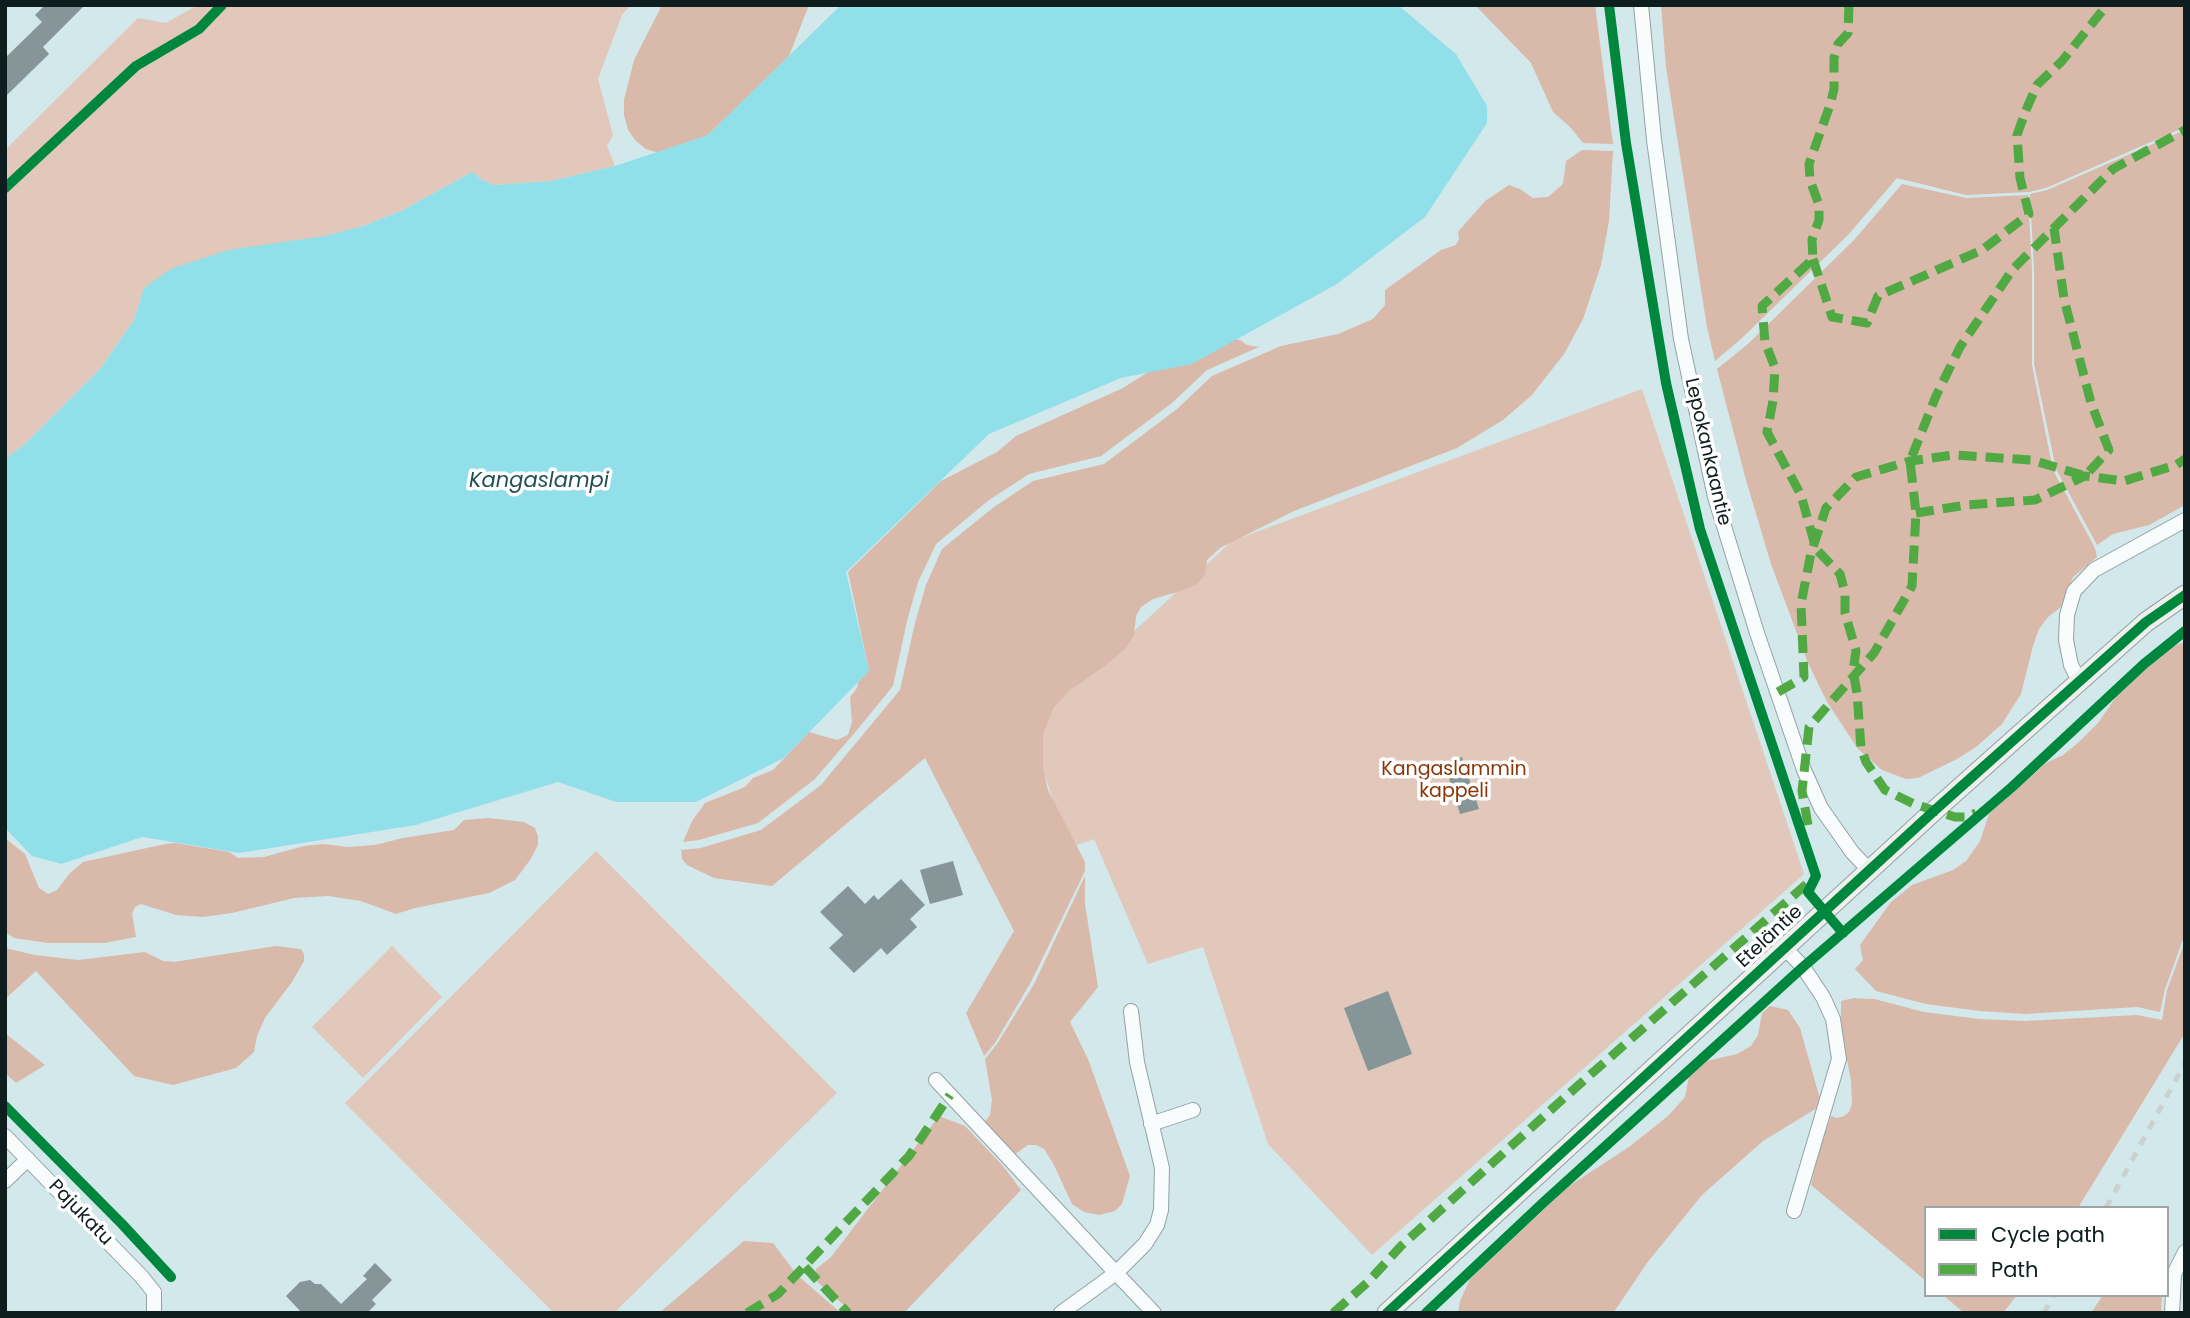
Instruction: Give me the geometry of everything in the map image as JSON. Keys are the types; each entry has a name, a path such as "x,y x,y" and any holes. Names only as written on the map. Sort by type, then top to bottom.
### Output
{"street":[{"name":"Lepokankaantie","path":"1641,5 1654,140 1681,339 1716,497 1757,633 1804,771 1821,808 1852,852 1869,870"},
{"path":"2079,681 2071,665 2066,640 2067,615 2074,591 2094,570 2185,520"},
{"name":"Eteläntie","path":"1387,1313 1784,947 2079,681 2146,622 2185,595"},
{"path":"1784,947 1803,967 1823,997 1833,1019 1839,1059 1794,1211"},
{"path":"1061,1313 1116,1272 1145,1244 1157,1225 1161,1210 1162,1168 1137,1062 1131,1011"},
{"path":"936,1080 1154,1313"},
{"path":"1151,1124 1194,1110"},
{"name":"Pajukatu","path":"5,1136 141,1276 154,1292 154,1313"},
{"path":"5,1181 28,1159"},
{"path":"2172,1313 2174,1275 2185,1252"}],"green space":[{"path":"198,5 631,5 622,15 598,79 613,135 607,146 615,166 551,181 494,185 472,172 401,211 363,226 144,288 134,320 100,369 26,443 5,459 5,150 138,18 166,23"},
{"name":"Kangaslammin kappeli","path":"1642,389 1804,874 1372,1255 1268,1144 1203,947 1148,964 1094,839 1069,848 1029,728 1232,541"},
{"path":"596,851 837,1093 614,1313 554,1313 345,1103"},
{"path":"392,946 442,997 363,1078 312,1027"}],"shaded area":[{"path":"662,5 809,5 789,56 708,135 659,153 646,149 628,130 624,100 634,60"},
{"path":"1475,5 1595,5 1613,144 1583,143 1553,112 1531,63"},
{"path":"1661,5 2185,5 2185,127 2046,188 2029,192 1966,195 1897,178 1848,235 1715,361 1707,327 1666,67"},
{"path":"2185,130 2185,505 2149,525 2113,534 2097,545 2056,469 2034,364 2034,270 2030,194 2047,190"},
{"path":"1582,150 1613,151 1609,221 1601,265 1583,319 1564,354 1532,395 1503,420 1457,448 1294,511 1220,548 1207,560 1205,575 1197,584 1153,599 1141,607 1136,616 1134,635 1125,649 1070,690 1054,707 1043,734 1043,768 1048,790 1085,862 1085,871 1031,982 995,1043 984,1056 966,1013 1014,931 925,758 772,886 714,878 687,865 682,859 681,850 701,848 761,830 821,785 900,690 926,585 942,549 994,507 1033,481 1104,464 1177,409 1212,376 1281,346 1338,334 1373,319 1385,305 1385,290 1441,250 1456,245 1458,232 1485,201 1509,185 1533,198 1548,197 1563,184 1566,161"},
{"path":"1902,184 1966,198 2028,195 2032,270 2032,365 2053,470 2095,548 2097,557 2073,577 2061,607 2048,617 2039,629 2021,694 2002,724 1976,747 1957,759 1918,778 1906,779 1882,770 1858,749 1827,702 1808,663 1771,564 1717,369 1748,344 1854,240"},
{"path":"1209,334 1259,347 1207,370 1172,403 1101,456 1029,474 989,500 936,544 918,582 893,686 857,730 815,779 758,823 683,842 692,821 705,803 745,787 753,778 773,770 809,732 837,740 848,735 852,722 850,697 858,682 869,671 848,572 941,481 997,452 1016,436 1123,388"},
{"path":"2185,642 2185,934 2165,989 2160,1012 2137,1007 2025,1014 1980,1011 1926,1004 1876,991 1855,969 1863,960 1860,945 1891,902 1912,885 1953,870 1966,861 1980,841 1989,814 2046,763 2063,755 2079,742 2098,723 2116,697 2147,668 2176,645"},
{"path":"488,818 524,822 535,828 538,836 538,845 515,880 489,893 396,914 361,901 328,896 294,898 203,917 176,915 141,904 135,907 132,914 136,937 104,943 48,943 14,938 5,932 5,838 25,854 39,888 48,894 57,890 83,862 165,844 176,843 229,852 238,858 264,857 304,846 375,845 454,830 464,820"},
{"path":"1085,876 1085,904 1098,987 1070,1022 1088,1059 1130,1176 1122,1204 1115,1211 1099,1215 1084,1212 1072,1204 1044,1149 1028,1145 1014,1155 984,1123 990,1115 992,1100 985,1059 1034,984"},
{"path":"2185,941 2185,1033 2079,1206 1924,1206 1924,1279 1811,1185 1818,1153 1831,1116 1844,1116 1852,1104 1851,1081 1841,1027 1841,1001 1854,998 1874,999 1924,1012 1979,1019 2025,1021 2137,1015 2162,1020 2167,990"},
{"path":"276,946 301,949 304,961 265,1018 254,1052 236,1068 173,1085 134,1076 36,971 5,999 5,948 78,960 145,952 163,961 174,962"},
{"path":"1770,1006 1788,1010 1800,1028 1820,1099 1817,1108 1763,1141 1702,1195 1647,1263 1612,1313 1458,1313 1460,1301 1470,1279 1569,1186 1629,1147 1668,1116 1685,1097 1689,1077 1707,1061 1737,1054 1751,1046 1758,1035 1762,1013"},
{"path":"5,1033 45,1065 16,1083 5,1073"},
{"path":"939,1116 965,1126 1003,1166 1021,1190 904,1313 853,1313 815,1280 816,1269 831,1257"},
{"path":"744,1241 773,1243 797,1275 841,1313 659,1313"},
{"path":"1945,1297 2015,1297 2003,1313 1964,1313"},
{"path":"2102,1297 2162,1297 2161,1313 2091,1313"}],"water":[{"name":"Kangaslampi","path":"841,5 1398,5 1456,54 1487,106 1487,123 1425,217 1337,284 1192,364 1121,378 989,434 846,572 869,671 784,758 696,802 616,802 558,782 416,825 239,853 142,837 61,864 32,856 5,828 5,459 26,443 100,369 134,320 144,288 171,269 228,250 325,236 363,226 401,211 472,172 494,185 551,181 615,166 708,135"}],"building":[{"path":"45,5 85,5 43,47 49,54 5,97 5,58 42,22 35,15"},
{"path":"1462,757 1479,809 1460,814 1444,763"},
{"path":"953,861 963,895 930,904 920,870"},
{"path":"901,879 925,905 910,919 917,927 887,955 881,948 854,973 829,948 843,935 820,912 848,886 865,904 874,895 878,900"},
{"path":"1388,991 1412,1054 1368,1071 1344,1008"},
{"path":"375,1263 392,1280 372,1300 376,1304 367,1313 302,1313 286,1296 300,1282 310,1280 321,1284 341,1304 367,1279 363,1276"}],"railway":[{"path":"2107,1206 2185,1063"},
{"path":"2044,1313 2053,1297"}],"marked path":[{"path":"1849,5 1848,33 1838,44 1834,58 1834,89 1830,105 1809,164 1810,180 1819,205 1819,220 1812,240 1813,259 1762,306 1765,342 1775,368 1773,401 1767,432 1801,495 1816,549 1840,574 1845,593 1845,613 1856,651 1853,671 1861,748 1866,762 1885,790 1914,804 1955,817 1976,813"},
{"path":"1813,259 1832,317 1867,323 1878,296 1982,250 2029,214 2020,178 2017,135 2026,110 2037,85 2062,61 2107,5"},
{"path":"1808,825 1802,791 1809,727 1874,653 1912,586 1916,513 1910,461 1936,396 1960,347 2013,269 2113,169 2185,130"},
{"path":"1778,692 1804,677 1801,604 1811,553 1826,508 1856,477 1910,461 1953,455 2032,460 2085,476 2109,450 2091,403 2064,299 2054,228"},
{"path":"1916,513 1967,505 2035,500 2085,476 2124,481 2176,465 2185,459"},
{"path":"1333,1313 1368,1282 1401,1246 1564,1098 1810,881"},
{"path":"747,1313 778,1294 909,1156 950,1095"},
{"path":"805,1267 848,1313"}],"cycle path":[{"path":"5,188 136,66 199,29 222,5"},
{"path":"1609,5 1626,143 1666,383 1700,529 1816,876 1808,892 1843,933"},
{"path":"1387,1313 1935,810 2146,622 2185,595"},
{"path":"1426,1313 1803,967 2012,787 2144,664 2185,631"},
{"path":"5,1106 171,1277"}]}
